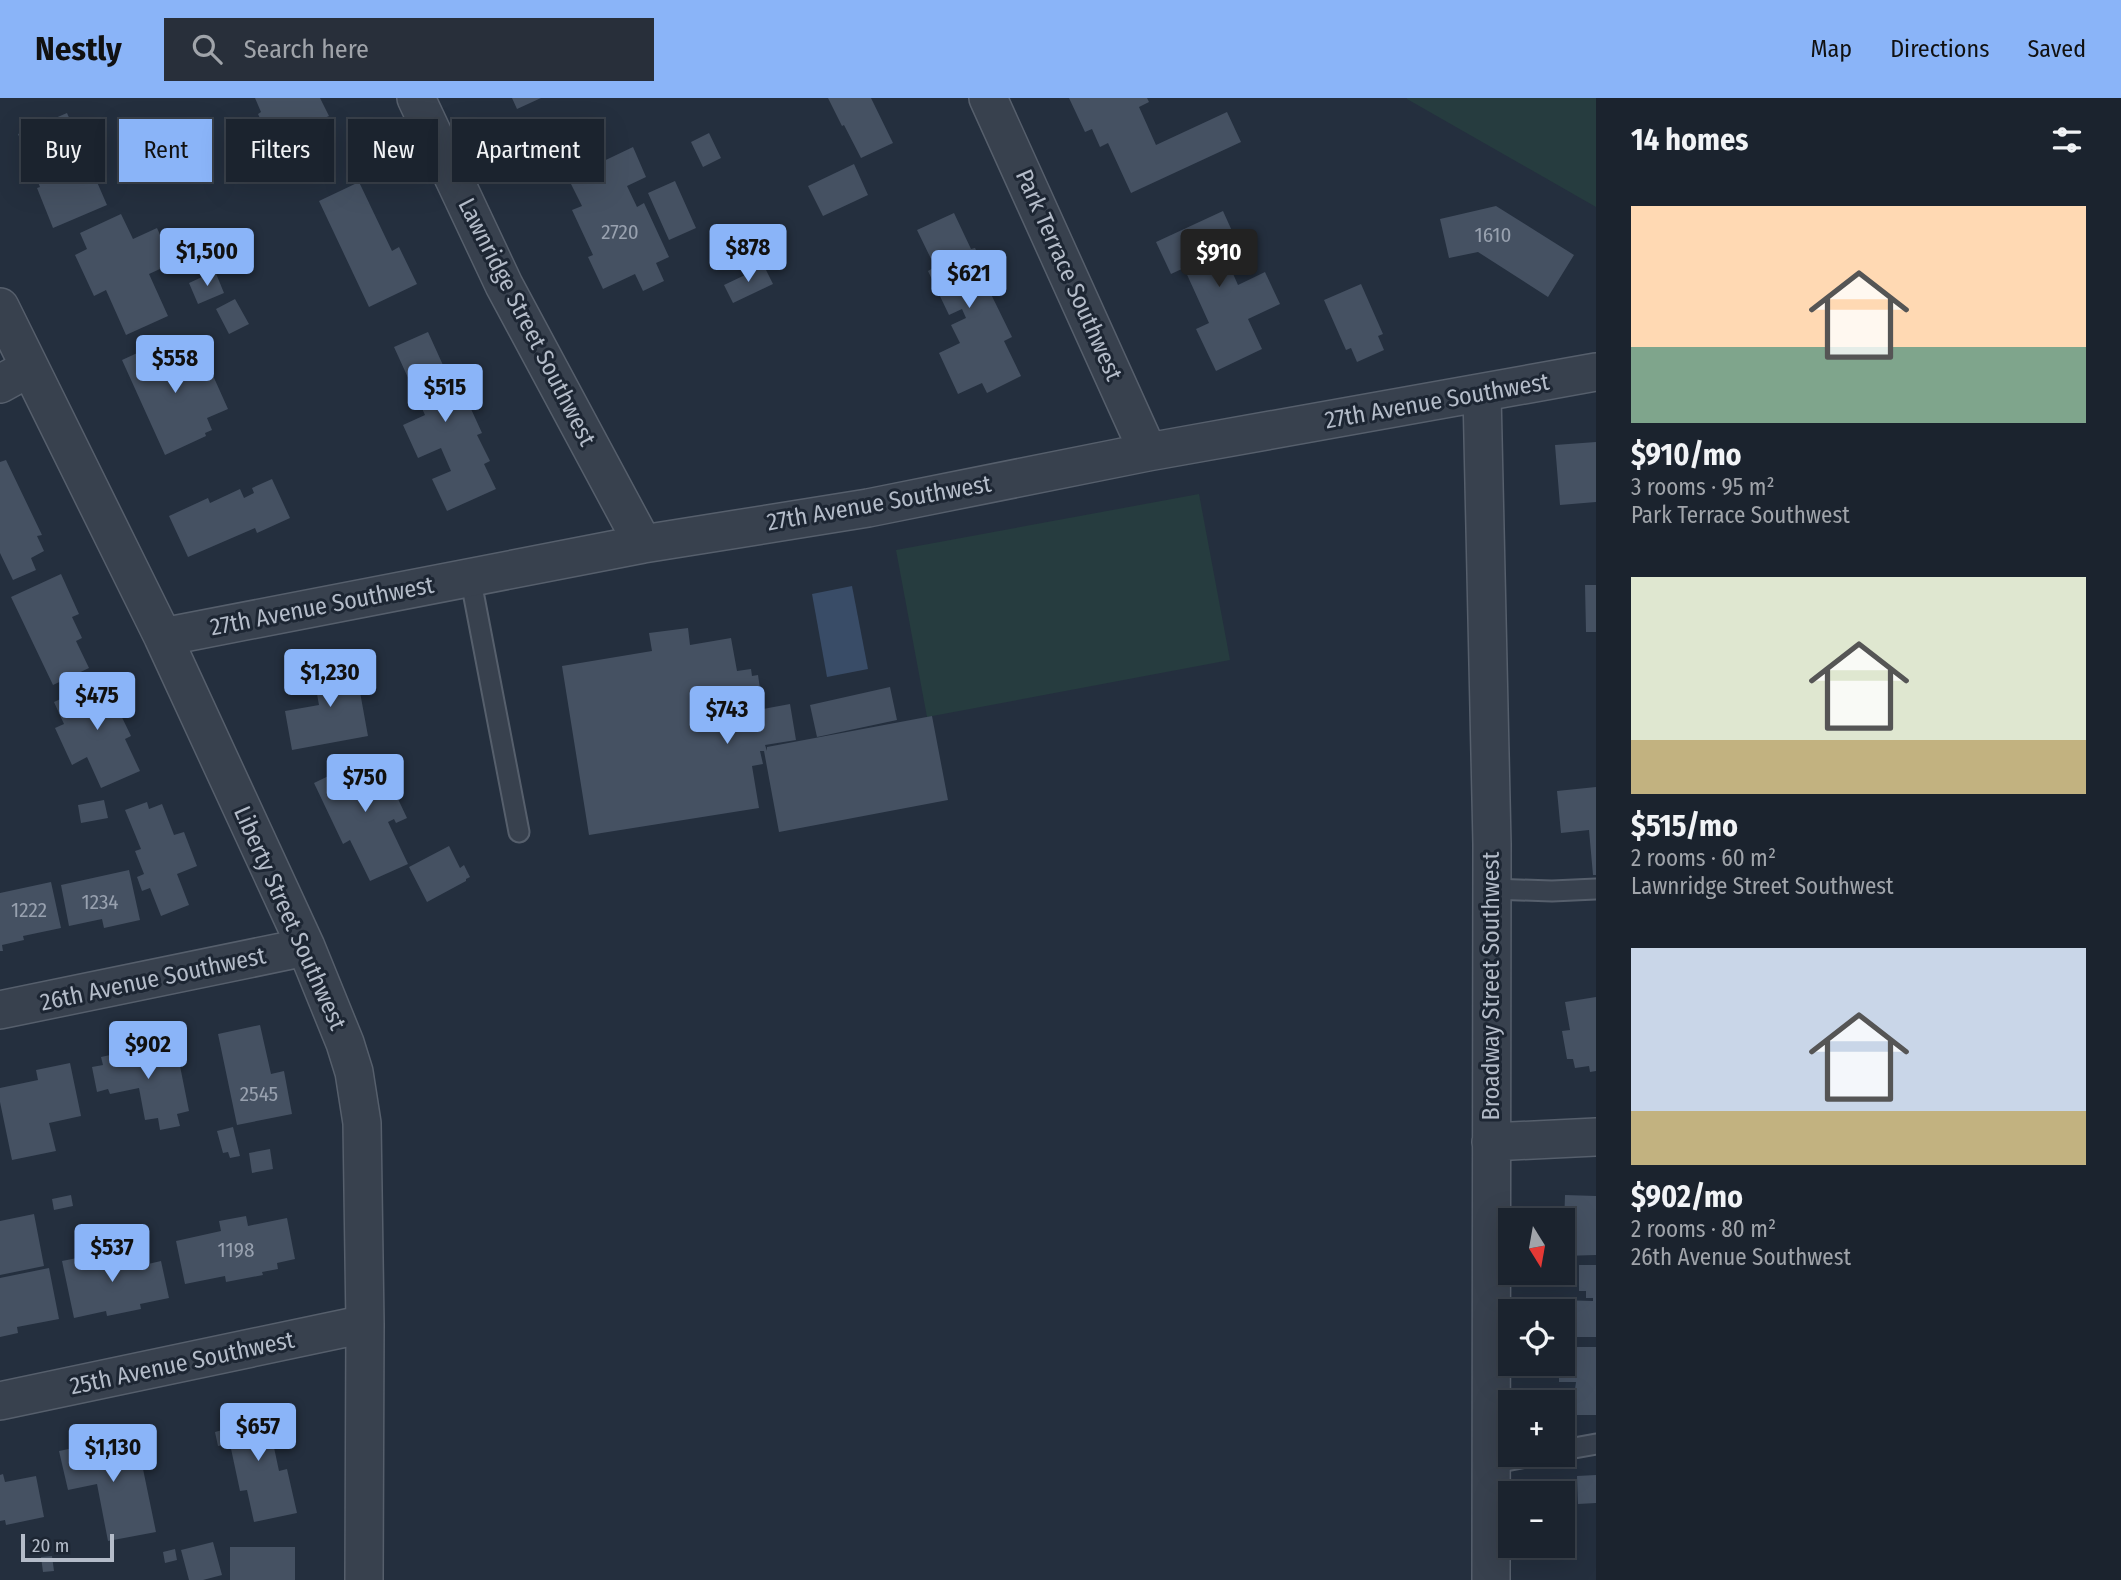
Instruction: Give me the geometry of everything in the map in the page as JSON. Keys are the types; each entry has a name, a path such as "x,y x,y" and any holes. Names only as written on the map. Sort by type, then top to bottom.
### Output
{"street":[{"name":"Lawnridge Street Southwest","path":"416,98 504,285 643,544"},
{"name":"Park Terrace Southwest","path":"988,98 1148,452"},
{"name":"Liberty Street Southwest","path":"0,307 15,376 163,637 306,947 354,1072 362,1123 365,1324 364,1580"},
{"name":"27th Avenue Southwest","path":"163,637 643,544 868,508 1148,452 1596,372"},
{"name":"Broadway Street Southwest","path":"1482,393 1492,889 1491,1580"},
{"name":"26th Avenue Southwest","path":"0,1010 306,947"},
{"path":"1491,1142 1596,1136"},
{"name":"25th Avenue Southwest","path":"0,1401 365,1324"}],"lane":[{"path":"470,576 519,832"},
{"path":"1492,889 1596,889"},
{"path":"1575,1448 1596,1444"},
{"path":"1490,1464 1498,1462"}],"green space":[{"path":"1596,98 1596,207 1407,99"},
{"path":"1199,494 1230,660 927,717 896,550"}],"water":[{"path":"852,586 868,669 827,677 812,594"}],"building":[{"path":"255,98 320,98 329,116 322,119 260,119 258,114 261,112"},
{"path":"512,98 541,98 517,109"},
{"path":"828,98 871,98 893,143 861,158"},
{"path":"1069,98 1147,98 1149,102 1139,107 1156,145 1227,112 1241,142 1131,193 1108,143 1100,147 1092,129 1085,132"},
{"path":"67,113 70,119 53,119"},
{"path":"709,133 721,158 703,167 691,142"},
{"path":"633,147 646,177 627,186 637,207 644,203 669,257 656,263 664,281 643,291 635,274 603,289 588,257 593,255 572,210 582,206 570,182 604,182 604,161"},
{"path":"854,164 868,195 823,216 808,186"},
{"path":"675,181 696,228 669,240 648,193"},
{"path":"38,182 97,182 107,205 53,228 37,188 40,187"},
{"path":"359,182 392,251 399,247 417,284 369,307 319,201"},
{"path":"1496,206 1574,255 1548,297 1478,252 1449,258 1440,219"},
{"path":"1223,211 1237,242 1222,249 1238,285 1265,272 1280,304 1248,319 1262,349 1216,371 1196,329 1209,323 1184,268 1171,274 1156,242"},
{"path":"954,213 971,249 975,248 992,283 987,286 1012,337 1004,341 1021,376 987,393 982,383 958,394 939,353 960,343 951,325 966,318 962,309 949,315 928,271 935,267 917,230"},
{"path":"121,214 133,239 157,228 173,263 149,274 168,316 126,335 106,290 94,296 75,255 87,249 80,233"},
{"path":"764,266 773,284 733,303 724,285"},
{"path":"215,271 224,293 198,304 189,283"},
{"path":"1361,284 1383,334 1378,336 1384,350 1357,362 1351,348 1346,350 1324,300"},
{"path":"235,299 249,324 229,334 216,309"},
{"path":"428,332 447,374 457,370 469,397 466,398 482,433 477,435 490,461 484,464 496,489 447,511 432,479 451,471 441,448 418,458 403,425 425,415 394,347"},
{"path":"170,338 184,370 206,360 228,409 207,418 212,430 205,433 206,436 165,455 122,360"},
{"path":"1596,442 1596,502 1560,505 1555,445"},
{"path":"6,460 42,535 37,536 44,551 31,558 36,570 13,580 0,553 0,462"},
{"path":"272,479 290,518 257,533 255,528 188,557 169,516 208,498 210,503 240,489 244,498 254,493 252,488"},
{"path":"61,574 79,614 72,617 82,638 76,641 89,668 53,685 11,597"},
{"path":"1585,585 1596,585 1596,632 1586,632"},
{"path":"688,628 690,645 731,638 737,671 751,669 752,676 758,675 763,709 790,704 796,740 765,745 767,751 767,747 932,716 948,800 779,832 764,751 760,751 763,764 752,766 759,808 589,835 562,666 652,651 649,633"},
{"path":"354,659 368,736 292,750 285,711 319,705 312,667"},
{"path":"109,677 120,703 116,705 131,736 125,739 140,771 101,788 87,757 72,765 55,728 64,724 54,702"},
{"path":"890,687 897,720 817,737 810,705"},
{"path":"372,755 377,765 381,763 407,818 396,823 394,819 388,822 408,864 370,881 350,840 343,844 314,783"},
{"path":"1596,787 1596,875 1593,875 1589,830 1561,833 1557,791"},
{"path":"104,800 108,818 81,823 78,805"},
{"path":"147,802 149,809 162,804 174,835 184,832 197,866 177,874 189,905 161,916 150,888 142,891 137,877 144,874 135,851 141,849 125,810"},
{"path":"449,846 460,868 464,865 470,877 427,902 409,867"},
{"path":"129,870 140,920 104,928 102,919 69,926 61,885"},
{"path":"51,882 61,928 23,936 24,940 2,945 3,951 0,951 0,893"},
{"path":"1596,997 1596,1071 1590,1072 1589,1066 1575,1068 1573,1059 1567,1059 1562,1031 1570,1030 1565,1002"},
{"path":"260,1025 271,1074 284,1071 292,1114 237,1125 218,1034"},
{"path":"175,1041 189,1111 177,1114 180,1126 160,1130 158,1118 145,1120 139,1088 110,1094 108,1089 97,1092 92,1067 103,1065 101,1057"},
{"path":"70,1063 81,1116 49,1123 56,1151 12,1160 0,1102 0,1088 38,1080 36,1070"},
{"path":"233,1127 240,1156 230,1158 228,1152 223,1153 217,1131"},
{"path":"270,1149 273,1169 252,1173 249,1153"},
{"path":"71,1195 73,1206 54,1210 52,1199"},
{"path":"1565,1195 1596,1196 1596,1255 1575,1256 1575,1208 1565,1208"},
{"path":"34,1214 44,1266 0,1275 0,1221"},
{"path":"246,1216 248,1226 287,1218 295,1259 277,1263 278,1269 262,1272 263,1275 226,1282 225,1276 185,1284 176,1241 221,1231 219,1221"},
{"path":"127,1248 131,1268 161,1261 169,1298 140,1304 141,1309 107,1316 106,1311 74,1318 62,1261"},
{"path":"1579,1265 1596,1265 1596,1337 1575,1337 1575,1300 1593,1301 1593,1298 1586,1298 1586,1291 1579,1291"},
{"path":"49,1268 59,1319 17,1327 18,1333 0,1337 0,1278"},
{"path":"1575,1347 1596,1347 1596,1415 1575,1415 1573,1389 1576,1382 1559,1382 1559,1376 1575,1376"},
{"path":"265,1405 279,1471 287,1469 297,1513 254,1522 247,1490 240,1491 230,1444 218,1446 215,1432 226,1429 223,1414"},
{"path":"136,1435 156,1532 108,1541 97,1484 68,1490 59,1451"},
{"path":"3,1474 5,1482 36,1476 44,1517 6,1525 5,1520 0,1521 0,1475"},
{"path":"1596,1475 1596,1503 1578,1504 1577,1476"},
{"path":"213,1542 222,1575 189,1580 181,1550"},
{"path":"230,1547 295,1547 295,1580 230,1580"},
{"path":"175,1549 177,1560 165,1563 163,1552"},
{"path":"52,1556 54,1571 43,1572 41,1557"}]}
